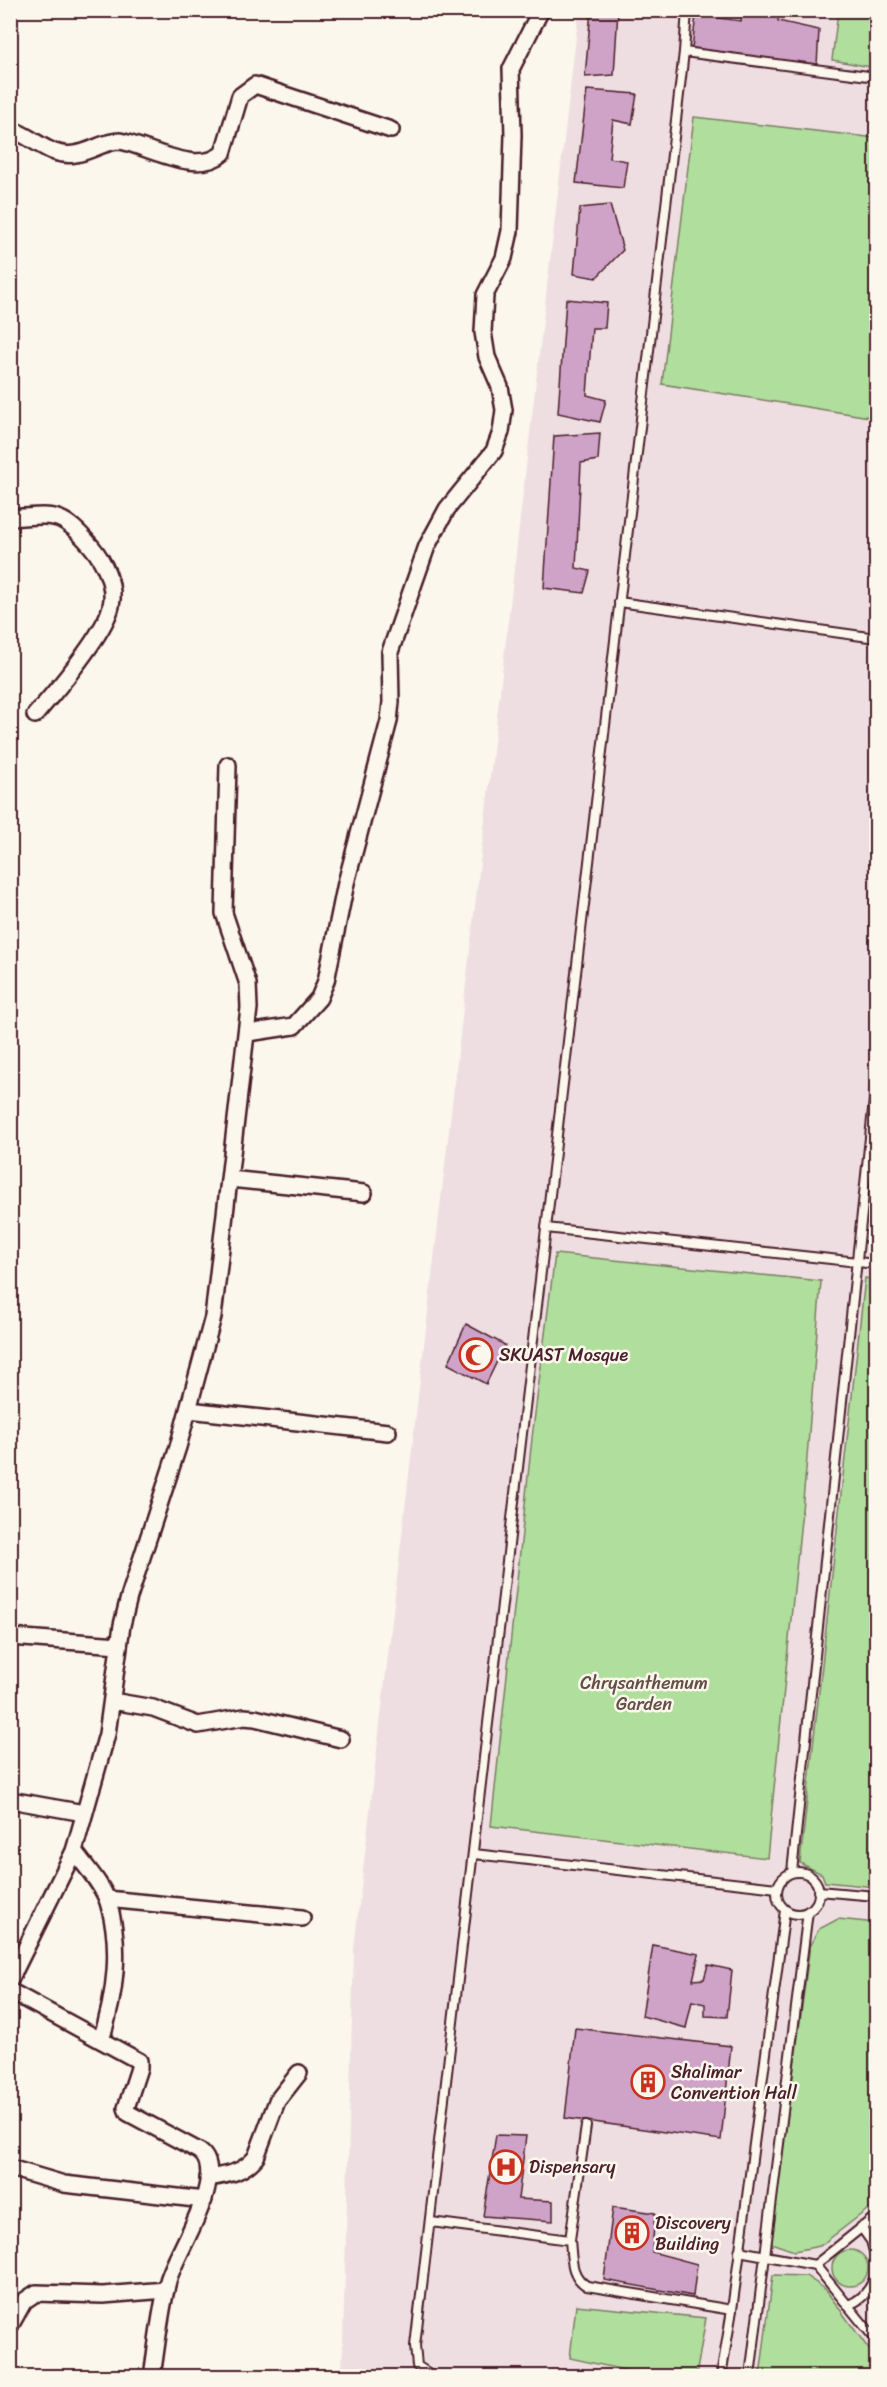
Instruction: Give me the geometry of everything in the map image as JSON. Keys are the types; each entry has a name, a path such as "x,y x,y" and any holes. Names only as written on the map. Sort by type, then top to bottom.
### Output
{"street":[{"path":"248,1033 294,1026 308,1014 323,990 345,883 389,721 390,652 406,601 427,546 439,522 484,467 494,451 501,432 504,410 500,387 487,357 483,332 485,295 504,258 510,231 513,135 511,69 541,10"},
{"path":"10,129 58,154 75,154 111,141 120,141 191,162 207,163 223,153 240,96 255,85 391,130"},
{"path":"10,518 46,515 65,522 95,551 107,570 112,590 112,605 105,621 64,681 35,716"},
{"path":"10,1980 74,1851 107,1734 119,1645 129,1597 189,1410 213,1317 248,1033 248,984 224,914 228,765"},
{"path":"230,1179 364,1192"},
{"path":"189,1410 388,1432"},
{"path":"10,1636 119,1645"},
{"path":"112,1701 153,1708 198,1725 255,1718 341,1739"},
{"path":"10,1800 84,1813"},
{"path":"74,1851 107,1899 112,1920 116,1969 108,2018 101,2040"},
{"path":"107,1899 302,1918"},
{"path":"10,1991 138,2061 139,2067 126,2108 130,2115 205,2156 208,2161 204,2200 173,2266 166,2290 152,2376"},
{"path":"208,2178 235,2173 250,2164 256,2157 277,2101 298,2073"},
{"path":"10,2168 64,2184 204,2200"},
{"path":"10,2325 24,2301 36,2294 126,2294 166,2290"}],"lane":[{"path":"433,2376 417,2366 415,2357 684,52 687,10"},
{"path":"684,52 876,77"},
{"path":"619,602 876,638"},
{"path":"792,1872 876,1081"},
{"path":"546,1228 876,1264"},
{"path":"474,1854 777,1888"},
{"path":"750,2376 808,1911 817,1901 818,1891 810,1876 792,1872 784,1876 777,1888 778,1902 785,1910 794,1913 808,1911"},
{"path":"818,1891 876,1896"},
{"path":"721,2376 732,2310 785,1910"},
{"path":"586,2126 570,2240 573,2270 586,2286 732,2310"},
{"path":"814,2265 876,2217"},
{"path":"431,2222 570,2240"},
{"path":"861,2227 871,2241 876,2259"},
{"path":"739,2251 766,2254 814,2265 876,2340"},
{"path":"847,2305 857,2301 864,2294 876,2274"}],"shaded area":[{"path":"579,11 876,11 876,2376 342,2376 354,1948"}],"green space":[{"path":"838,11 876,11 876,68 832,60"},
{"path":"694,117 876,138 876,418 662,384"},
{"name":"Chrysanthemum Garden","path":"555,1254 821,1281 806,1470 767,1858 491,1826 532,1438"},
{"path":"865,1278 876,1280 876,1887 825,1882 822,1874 800,1863"},
{"path":"838,1919 876,1923 874,2145 876,2145 876,2203 820,2246 794,2251 771,2243 810,1945 819,1929"},
{"path":"850,2250 863,2255 868,2268 863,2281 850,2286 837,2281 832,2268 837,2255"},
{"path":"773,2275 806,2276 825,2289 876,2359 876,2376 760,2376"},
{"path":"576,2305 706,2318 696,2376 651,2376 570,2358"}],"building":[{"path":"591,10 618,10 614,75 585,77"},
{"path":"741,10 779,10 778,21 819,30 817,65 692,48 696,15 741,21"},
{"path":"587,90 637,94 632,124 613,120 609,158 627,161 623,188 576,183"},
{"path":"610,205 623,250 596,278 574,274 580,208"},
{"path":"566,299 607,303 605,328 592,328 587,395 606,400 600,422 558,413"},
{"path":"600,433 598,460 581,463 576,568 590,571 584,593 544,588 554,436"},
{"name":"SKUAST Mosque","path":"466,1324 505,1345 486,1384 448,1364"},
{"path":"653,1945 699,1954 693,1980 704,1979 708,1965 732,1970 727,2017 705,2016 705,2004 692,2001 686,2028 642,2016"},
{"name":"Shalimar Convention Hall","path":"575,2028 731,2046 721,2140 565,2118"},
{"path":"876,2117 876,2145 874,2145"},
{"name":"Dispensary","path":"496,2135 526,2136 518,2199 553,2201 553,2221 483,2216"},
{"name":"Discovery Building","path":"613,2207 655,2213 652,2252 697,2264 693,2296 604,2280"}],"place":[{"name":"SKUAST Mosque","path":"476,1355"},
{"name":"Shalimar Convention Hall","path":"648,2082"},
{"name":"Dispensary","path":"506,2167"},
{"name":"Discovery Building","path":"632,2233"}]}
